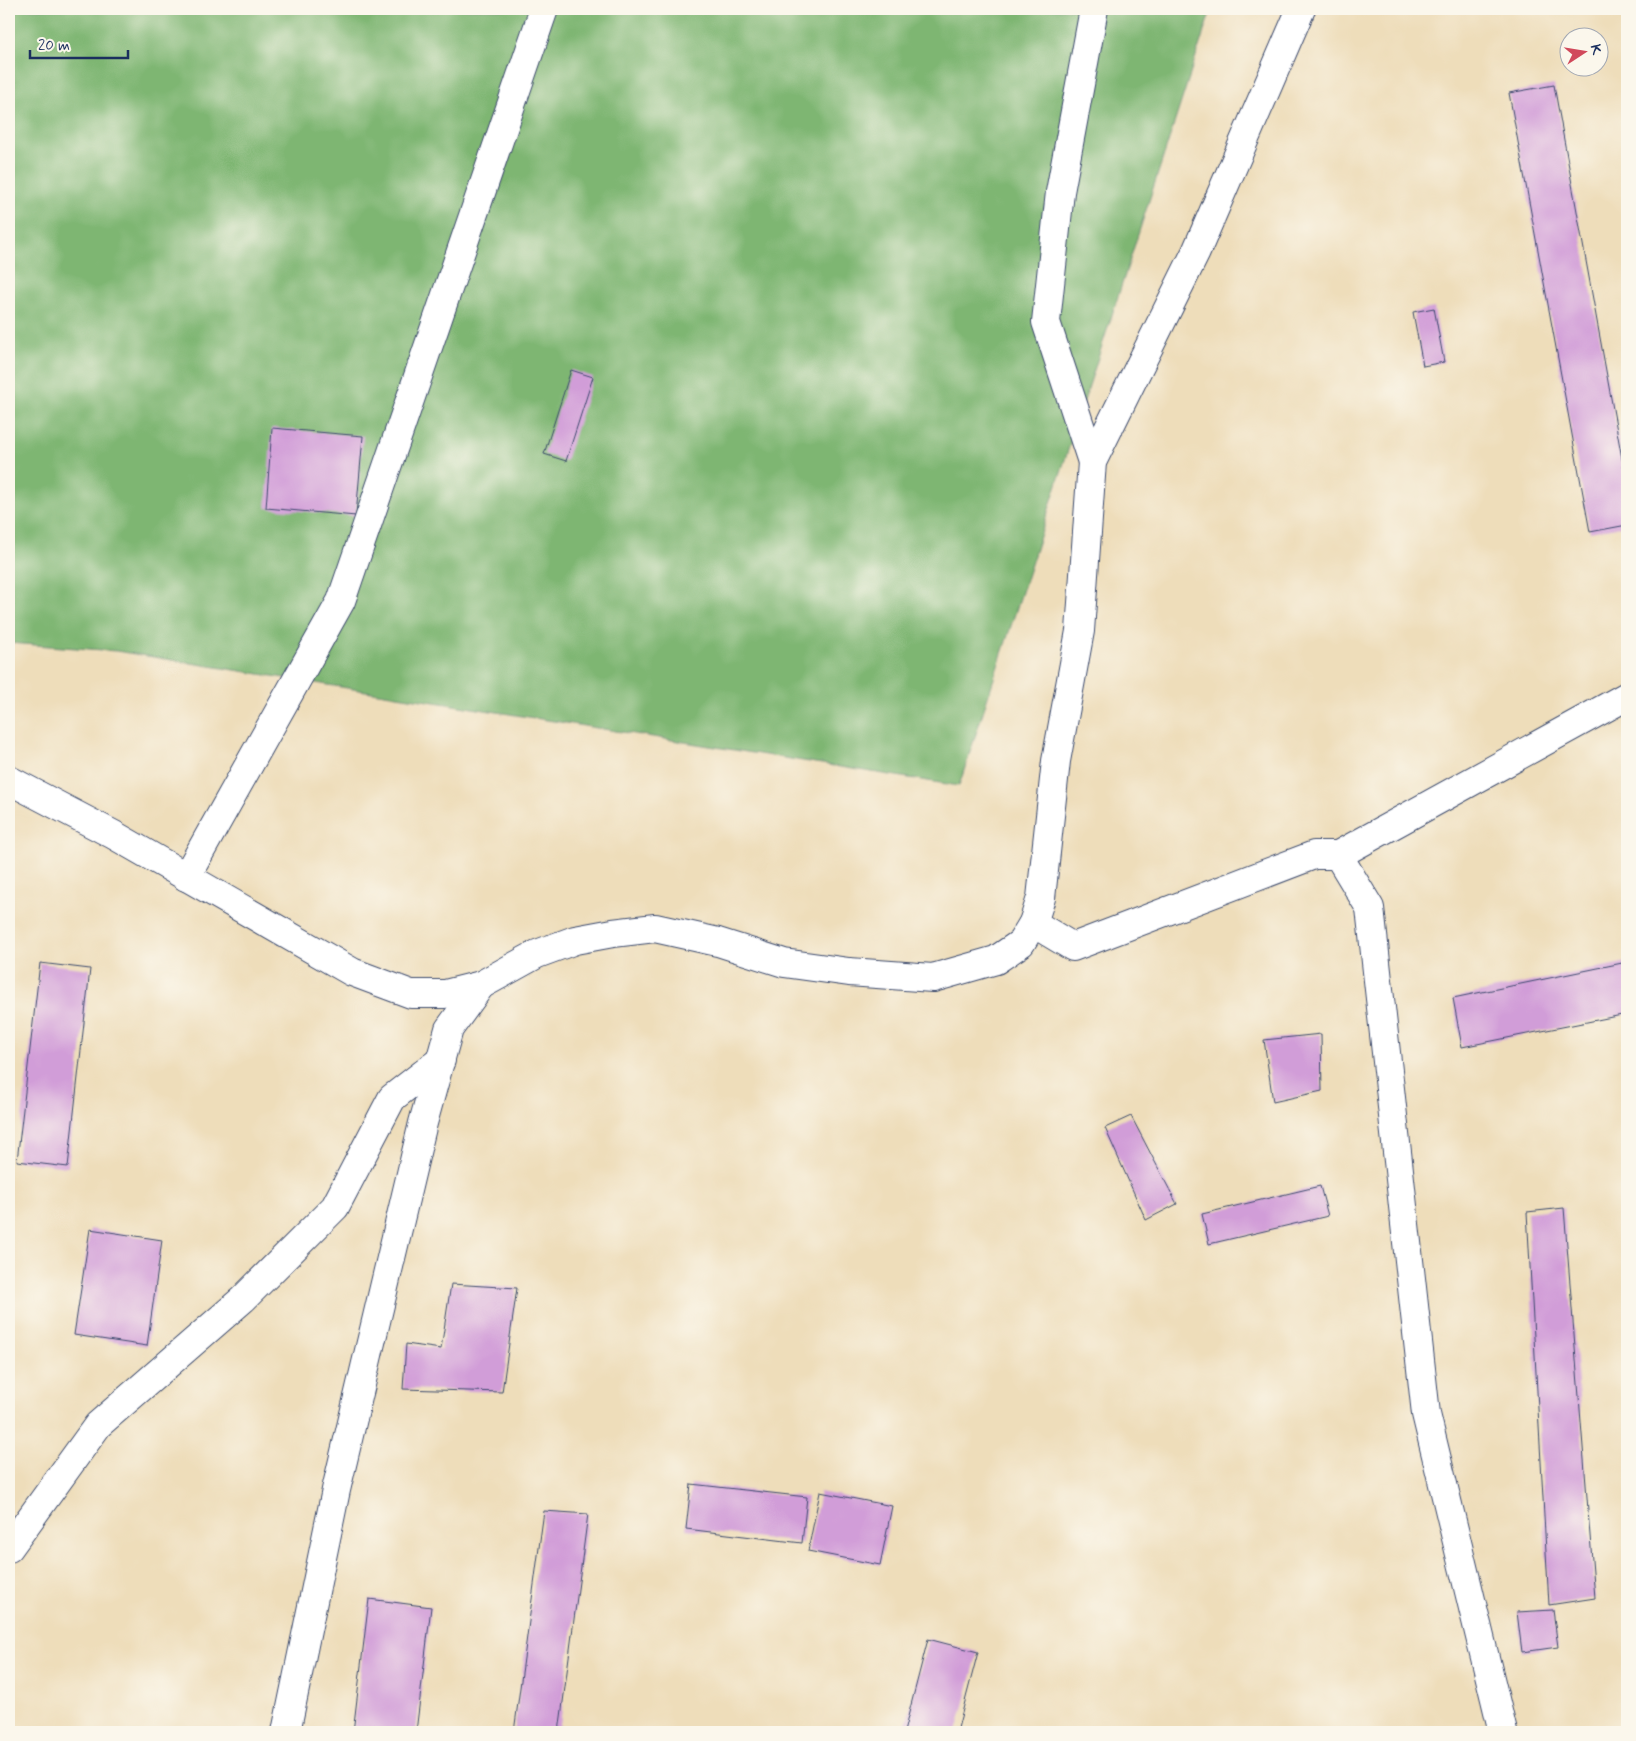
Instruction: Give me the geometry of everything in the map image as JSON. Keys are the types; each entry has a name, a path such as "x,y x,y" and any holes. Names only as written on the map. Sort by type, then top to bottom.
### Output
{"street":[{"path":"186,877 341,601 544,9"},
{"path":"9,780 114,835 352,972 411,994 445,994 481,985 537,954 575,940 655,928 718,942 784,963 849,972 933,978 996,960 1021,943 1033,923 1041,898 1056,761 1080,631 1092,462 1046,322 1060,192 1094,9"},
{"path":"1092,462 1196,252 1301,9"},
{"path":"1033,923 1073,948 1314,856 1338,855 1627,696"},
{"path":"1338,855 1370,908 1426,1414 1503,1732"},
{"path":"286,1732 336,1490 421,1133 449,1029 481,985"},
{"path":"9,1548 98,1425 243,1299 335,1207 392,1098 441,1060"}],"green space":[{"path":"9,9 1215,9 1211,10 959,786 116,651 9,643"}],"building":[{"path":"1554,85 1627,486 1627,525 1590,532 1509,93"},
{"path":"1434,308 1444,362 1423,366 1413,312"},
{"path":"571,370 593,377 566,461 544,454"},
{"path":"272,428 363,436 356,516 266,508"},
{"path":"1627,962 1627,1014 1462,1047 1453,998"},
{"path":"40,963 90,969 68,1167 17,1161"},
{"path":"1321,1034 1322,1091 1273,1102 1264,1040"},
{"path":"1131,1116 1177,1204 1146,1220 1105,1128"},
{"path":"1320,1186 1328,1216 1209,1244 1202,1214"},
{"path":"1564,1208 1595,1598 1549,1605 1527,1212"},
{"path":"90,1229 162,1240 147,1346 74,1335"},
{"path":"451,1284 517,1288 502,1392 403,1389 406,1344 441,1349"},
{"path":"691,1484 807,1497 802,1543 686,1529"},
{"path":"820,1492 892,1506 880,1565 808,1551"},
{"path":"544,1511 588,1514 559,1732 514,1732"},
{"path":"369,1599 431,1607 416,1732 353,1732"},
{"path":"1553,1610 1558,1647 1522,1652 1517,1612"},
{"path":"928,1639 978,1652 957,1732 904,1732"}]}
